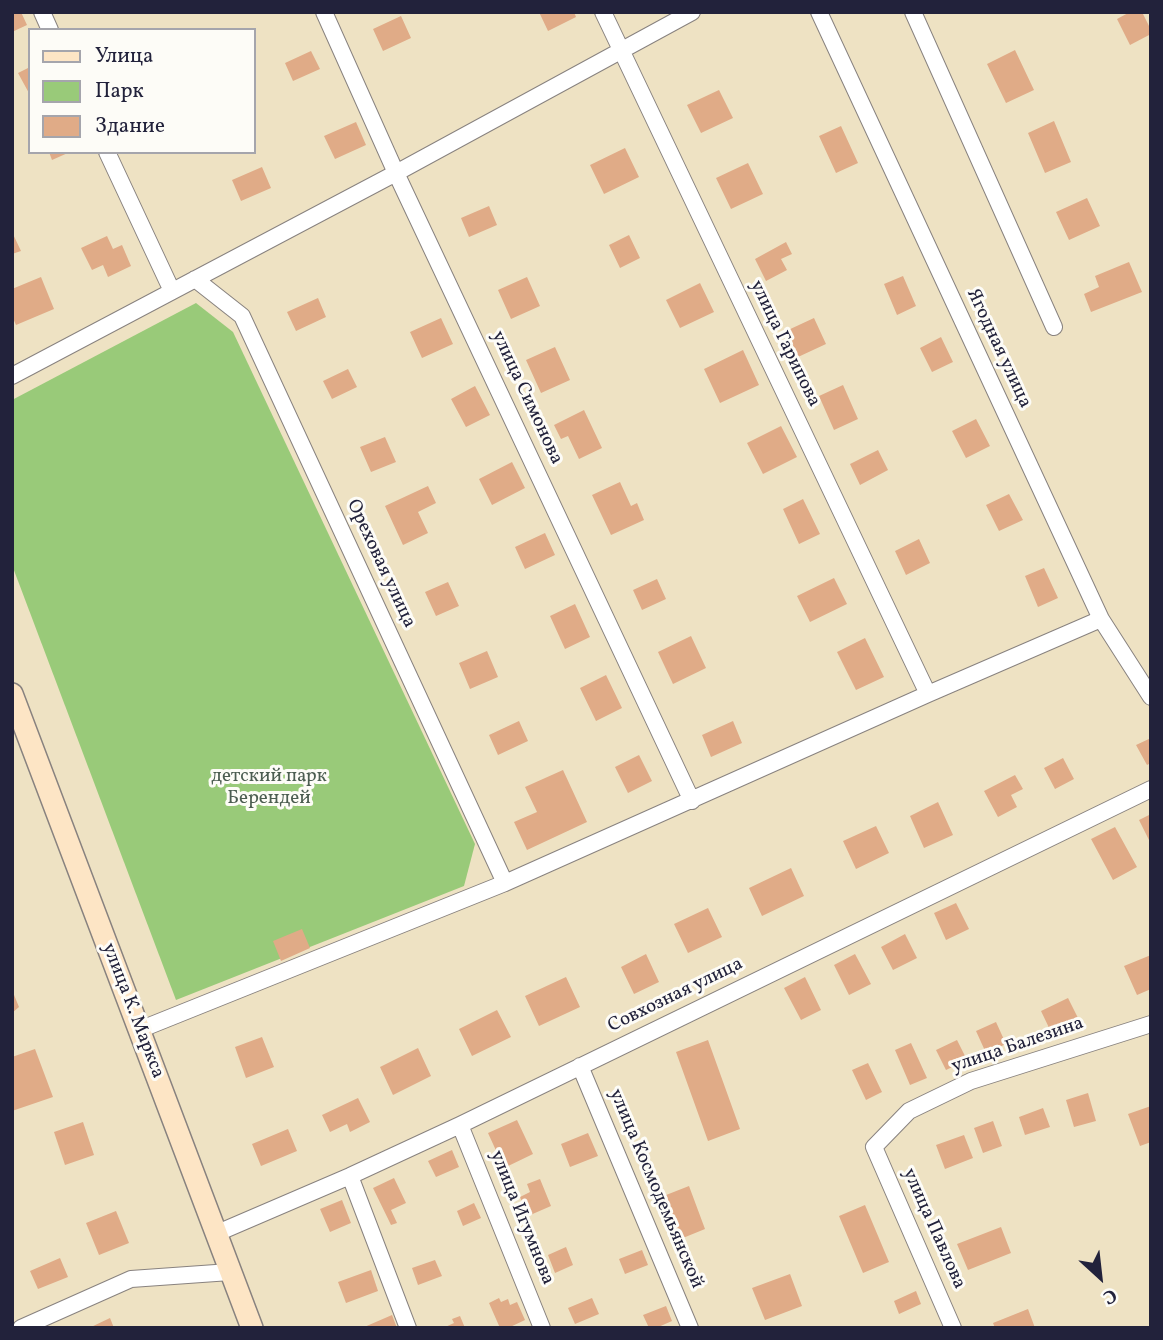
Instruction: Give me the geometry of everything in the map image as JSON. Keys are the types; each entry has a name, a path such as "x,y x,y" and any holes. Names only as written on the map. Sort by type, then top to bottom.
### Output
{"main road":[{"name":"улица К. Маркса","path":"13,696 252,1328"}],"street":[{"path":"42,12 49,28"},
{"name":"улица Симонова","path":"324,12 396,173 692,801"},
{"name":"улица Гарипова","path":"603,12 928,694"},
{"path":"12,376 396,173 692,12"},
{"name":"Ягодная улица","path":"819,12 1101,620 1151,697"},
{"path":"913,12 1054,327"},
{"path":"108,154 172,291"},
{"name":"Ореховая улица","path":"195,279 242,316 505,883"},
{"path":"139,1030 505,883 928,694 1101,620"},
{"name":"Совхозная улица","path":"215,1234 351,1176 460,1125 1151,789"},
{"name":"улица Балезина","path":"874,1147 909,1111 971,1081 1151,1024"},
{"name":"улица Космодемьянской","path":"580,1066 690,1328"},
{"name":"улица Игумнова","path":"460,1125 542,1328"},
{"name":"улица Павлова","path":"874,1147 953,1328"},
{"path":"351,1176 408,1328"},
{"path":"21,1328 131,1279 230,1272"}],"green space":[{"name":"детский парк Берендей","path":"196,303 233,332 475,844 464,886 176,1000 12,565 12,400"}],"building":[{"path":"12,12 21,12 27,25 12,32"},
{"path":"539,12 574,12 576,17 548,31"},
{"path":"1130,12 1142,12 1151,34 1130,45 1117,19"},
{"path":"401,16 411,38 383,51 373,29"},
{"path":"1015,50 1034,90 1006,103 987,64"},
{"path":"311,51 320,69 293,81 285,63"},
{"path":"28,68 28,91 18,73"},
{"path":"719,90 733,118 701,133 687,105"},
{"path":"1054,121 1071,162 1045,173 1028,133"},
{"path":"356,122 366,145 335,159 324,136"},
{"path":"841,126 858,163 836,173 819,136"},
{"path":"625,148 639,177 604,194 590,165"},
{"path":"50,154 66,154 52,160"},
{"path":"748,163 763,194 731,209 716,178"},
{"path":"262,167 271,188 241,201 232,180"},
{"path":"1087,198 1100,226 1069,240 1056,212"},
{"path":"489,206 497,225 469,237 461,218"},
{"path":"12,232 21,251 12,254"},
{"path":"629,235 640,258 620,268 609,245"},
{"path":"107,236 113,249 122,245 131,266 108,277 103,265 92,270 81,248"},
{"path":"786,242 792,254 781,259 787,270 766,281 755,259"},
{"path":"1129,262 1142,292 1091,312 1084,294 1099,287 1095,276"},
{"path":"903,276 916,306 897,315 884,284"},
{"path":"41,277 54,309 16,325 12,316 12,289"},
{"path":"527,277 540,306 511,319 498,290"},
{"path":"700,283 714,312 680,328 666,300"},
{"path":"318,298 326,317 296,331 287,312"},
{"path":"441,318 453,344 422,358 410,332"},
{"path":"814,318 826,344 798,357 786,331"},
{"path":"941,337 953,362 932,372 920,348"},
{"path":"555,347 570,380 541,393 526,360"},
{"path":"743,350 759,385 720,403 704,369"},
{"path":"348,369 357,387 332,399 323,381"},
{"path":"843,385 858,419 834,430 819,396"},
{"path":"475,386 490,415 466,427 451,399"},
{"path":"584,410 602,448 579,459 568,436 561,439 554,425"},
{"path":"976,419 990,446 966,458 952,431"},
{"path":"781,426 797,457 763,474 747,443"},
{"path":"385,437 396,462 371,472 360,447"},
{"path":"878,450 888,470 860,485 850,464"},
{"path":"512,462 525,488 492,505 479,479"},
{"path":"620,482 631,506 637,503 644,520 611,535 592,495"},
{"path":"428,486 436,503 418,512 428,533 403,545 385,506"},
{"path":"1009,494 1023,520 999,531 986,505"},
{"path":"803,499 820,534 799,544 783,509"},
{"path":"545,533 555,555 525,569 515,547"},
{"path":"919,539 930,563 906,575 895,551"},
{"path":"1044,568 1058,598 1038,607 1025,576"},
{"path":"834,578 847,604 810,622 797,596"},
{"path":"657,579 666,599 642,610 633,590"},
{"path":"448,582 459,606 436,616 425,592"},
{"path":"575,604 590,637 565,649 550,616"},
{"path":"691,636 706,668 673,684 658,652"},
{"path":"865,638 884,677 856,690 837,652"},
{"path":"487,651 498,677 470,689 459,663"},
{"path":"606,675 622,708 596,721 580,688"},
{"path":"519,721 528,741 498,755 489,735"},
{"path":"733,721 742,743 711,757 702,735"},
{"path":"1151,738 1151,763 1147,765 1136,745"},
{"path":"639,755 652,781 628,793 615,767"},
{"path":"1063,758 1074,779 1055,789 1044,768"},
{"path":"563,770 587,822 527,850 514,822 537,812 525,787"},
{"path":"1015,775 1023,789 1011,795 1017,807 998,817 984,791"},
{"path":"938,802 953,835 924,848 910,816"},
{"path":"1151,814 1151,844 1139,820"},
{"path":"876,826 889,853 856,869 843,841"},
{"path":"1115,827 1137,867 1113,880 1091,839"},
{"path":"791,868 804,896 762,916 749,888"},
{"path":"956,903 969,929 946,940 934,913"},
{"path":"708,908 722,937 688,953 674,924"},
{"path":"302,929 310,948 281,961 273,941"},
{"path":"905,934 917,958 893,970 881,947"},
{"path":"646,954 659,982 634,994 621,967"},
{"path":"855,954 871,984 849,995 834,965"},
{"path":"1151,955 1151,989 1137,995 1124,966"},
{"path":"566,977 580,1007 539,1026 525,996"},
{"path":"805,977 821,1010 801,1020 784,988"},
{"path":"12,990 19,1007 12,1013"},
{"path":"1068,998 1079,1020 1052,1034 1041,1011"},
{"path":"497,1010 511,1037 472,1056 459,1029"},
{"path":"996,1022 1006,1044 986,1053 976,1031"},
{"path":"262,1037 274,1067 246,1078 235,1047"},
{"path":"708,1040 740,1129 708,1141 676,1052"},
{"path":"957,1040 967,1060 946,1070 936,1050"},
{"path":"911,1043 927,1078 910,1085 895,1050"},
{"path":"418,1048 431,1076 393,1095 380,1067"},
{"path":"35,1049 53,1097 12,1111 12,1057"},
{"path":"868,1063 882,1092 866,1100 852,1070"},
{"path":"1088,1093 1096,1121 1074,1127 1066,1100"},
{"path":"358,1098 370,1122 350,1132 347,1124 330,1132 322,1115"},
{"path":"1151,1106 1151,1142 1140,1146 1128,1114"},
{"path":"1043,1108 1050,1127 1025,1135 1019,1117"},
{"path":"517,1120 533,1154 504,1168 488,1133"},
{"path":"993,1121 1002,1146 983,1153 974,1128"},
{"path":"83,1122 94,1155 65,1165 54,1132"},
{"path":"288,1129 297,1151 261,1166 252,1144"},
{"path":"588,1133 598,1156 570,1167 561,1144"},
{"path":"964,1135 973,1158 945,1169 936,1145"},
{"path":"452,1150 459,1167 436,1177 428,1161"},
{"path":"394,1178 406,1203 391,1210 397,1223 391,1225 373,1188"},
{"path":"540,1179 551,1206 528,1216 520,1197 530,1192 527,1184"},
{"path":"689,1186 705,1229 678,1240 661,1197"},
{"path":"342,1200 351,1223 330,1232 320,1209"},
{"path":"474,1203 481,1218 463,1226 457,1211"},
{"path":"865,1205 889,1262 863,1273 839,1216"},
{"path":"116,1211 129,1243 99,1255 86,1223"},
{"path":"1001,1227 1011,1253 968,1270 957,1244"},
{"path":"566,1247 573,1265 555,1273 548,1255"},
{"path":"642,1250 648,1265 625,1274 619,1259"},
{"path":"60,1258 68,1277 38,1289 30,1271"},
{"path":"435,1260 442,1276 418,1285 412,1268"},
{"path":"371,1270 378,1291 346,1303 338,1282"},
{"path":"790,1274 802,1306 765,1320 752,1288"},
{"path":"916,1291 921,1304 899,1314 894,1301"},
{"path":"499,1298 501,1302 508,1299 510,1305 517,1302 525,1320 508,1328 500,1328 489,1303"},
{"path":"592,1298 599,1314 575,1324 568,1308"},
{"path":"666,1306 672,1321 649,1328 643,1315"},
{"path":"1028,1309 1035,1328 995,1328 993,1323"},
{"path":"392,1315 397,1328 362,1328"},
{"path":"460,1316 465,1328 443,1328 454,1323 452,1319"},
{"path":"110,1318 114,1328 89,1328"}]}
